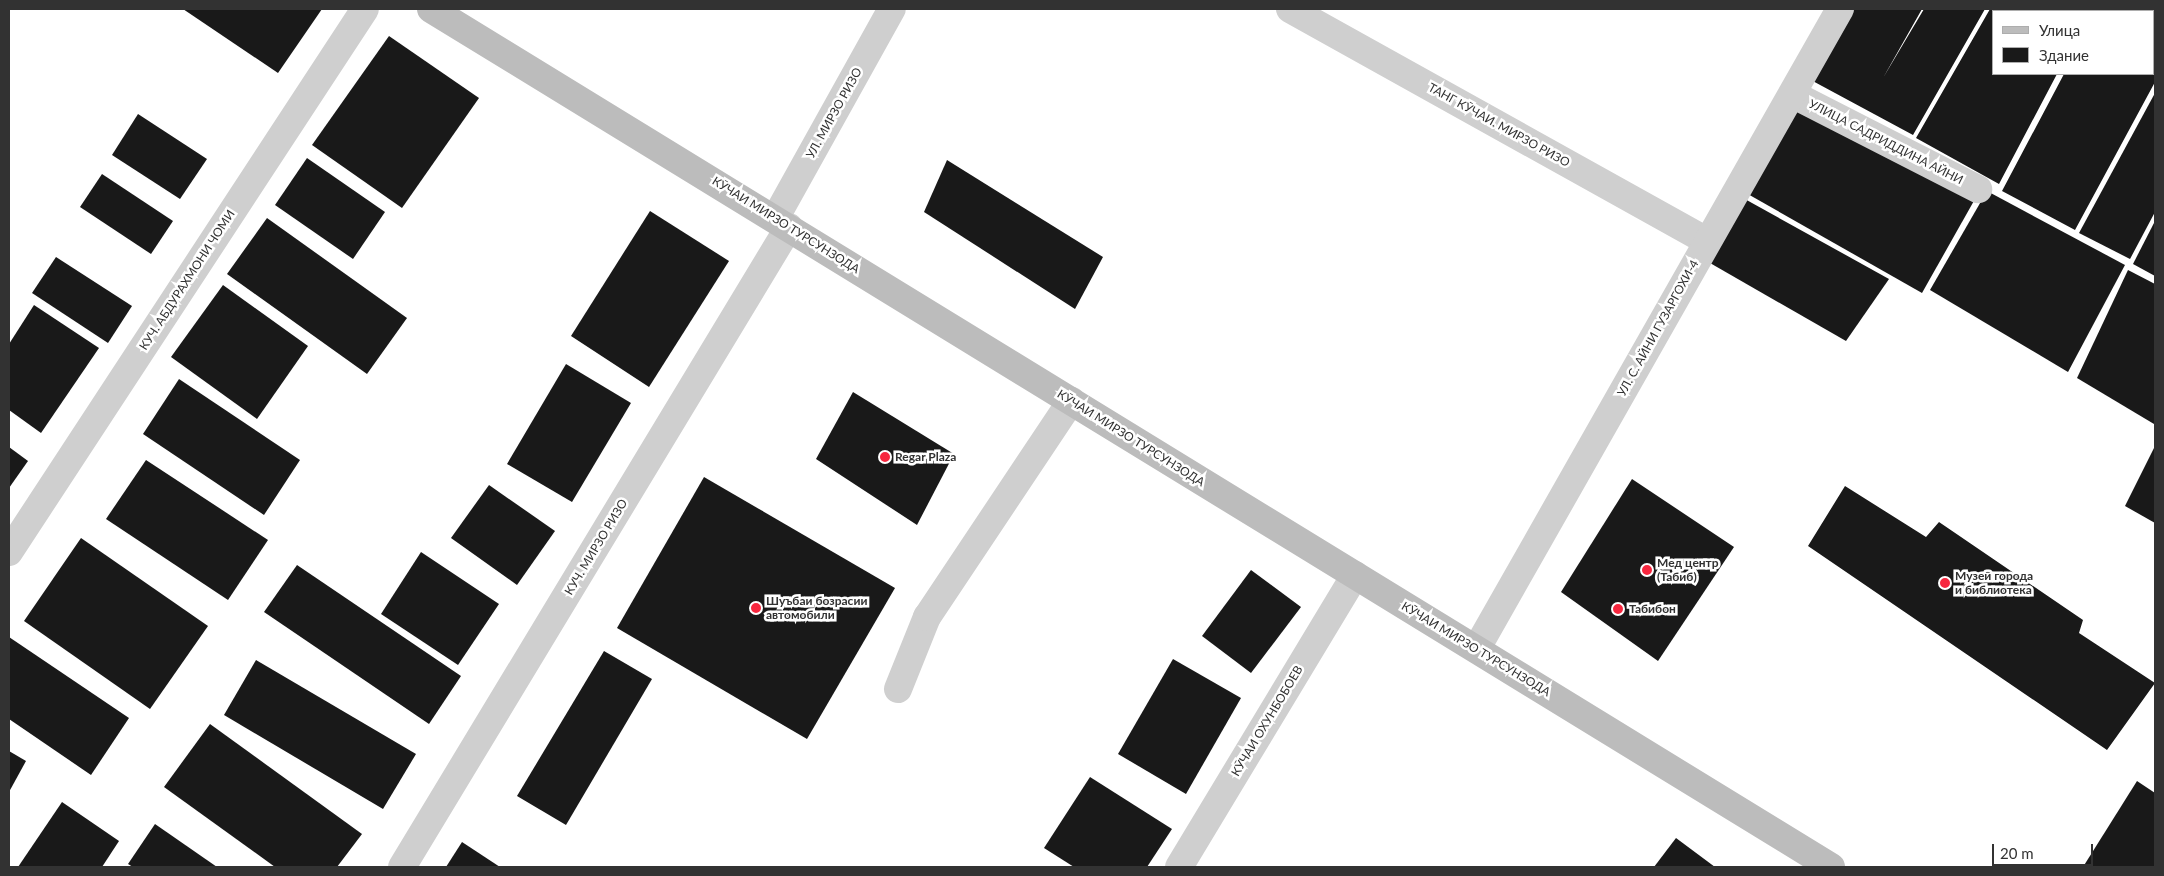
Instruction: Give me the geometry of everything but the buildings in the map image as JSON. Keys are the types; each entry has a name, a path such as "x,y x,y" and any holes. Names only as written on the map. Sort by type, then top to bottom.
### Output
{"main road":[{"name":"КӮЧАИ МИРЗО ТУРСУНЗОДА","path":"431,9 782,222 1831,867"}],"street":[{"name":"КУЧ. АБДУРАХМОНИ ЧОМИ","path":"9,552 365,9"},
{"name":"УЛ. МИРЗО РИЗО","path":"782,222 892,9"},
{"name":"ТАНГ КӮЧАИ. МИРЗО РИЗО","path":"1290,9 1707,241"},
{"name":"УЛ. С. АЙНИ ГУЗАРГОХИ-4","path":"1477,648 1707,241 1794,95 1840,9"},
{"name":"УЛИЦА САДРИДДИНА АЙНИ","path":"1794,95 1978,189"},
{"name":"КУЧ. МИРЗО РИЗО","path":"402,867 782,222"},
{"path":"898,689 927,616 1071,401"},
{"name":"КӮЧАИ ОХУНБОБОЕВ","path":"1179,867 1355,575"}],"place":[{"name":"Regar Plaza","path":"885,457"},
{"name":"Мед центр (Табиб)","path":"1647,570"},
{"name":"Музей города и библиотека","path":"1945,583"},
{"name":"Шуъбаи бозрасии автомобили","path":"756,608"},
{"name":"Табибон","path":"1618,609"}]}
